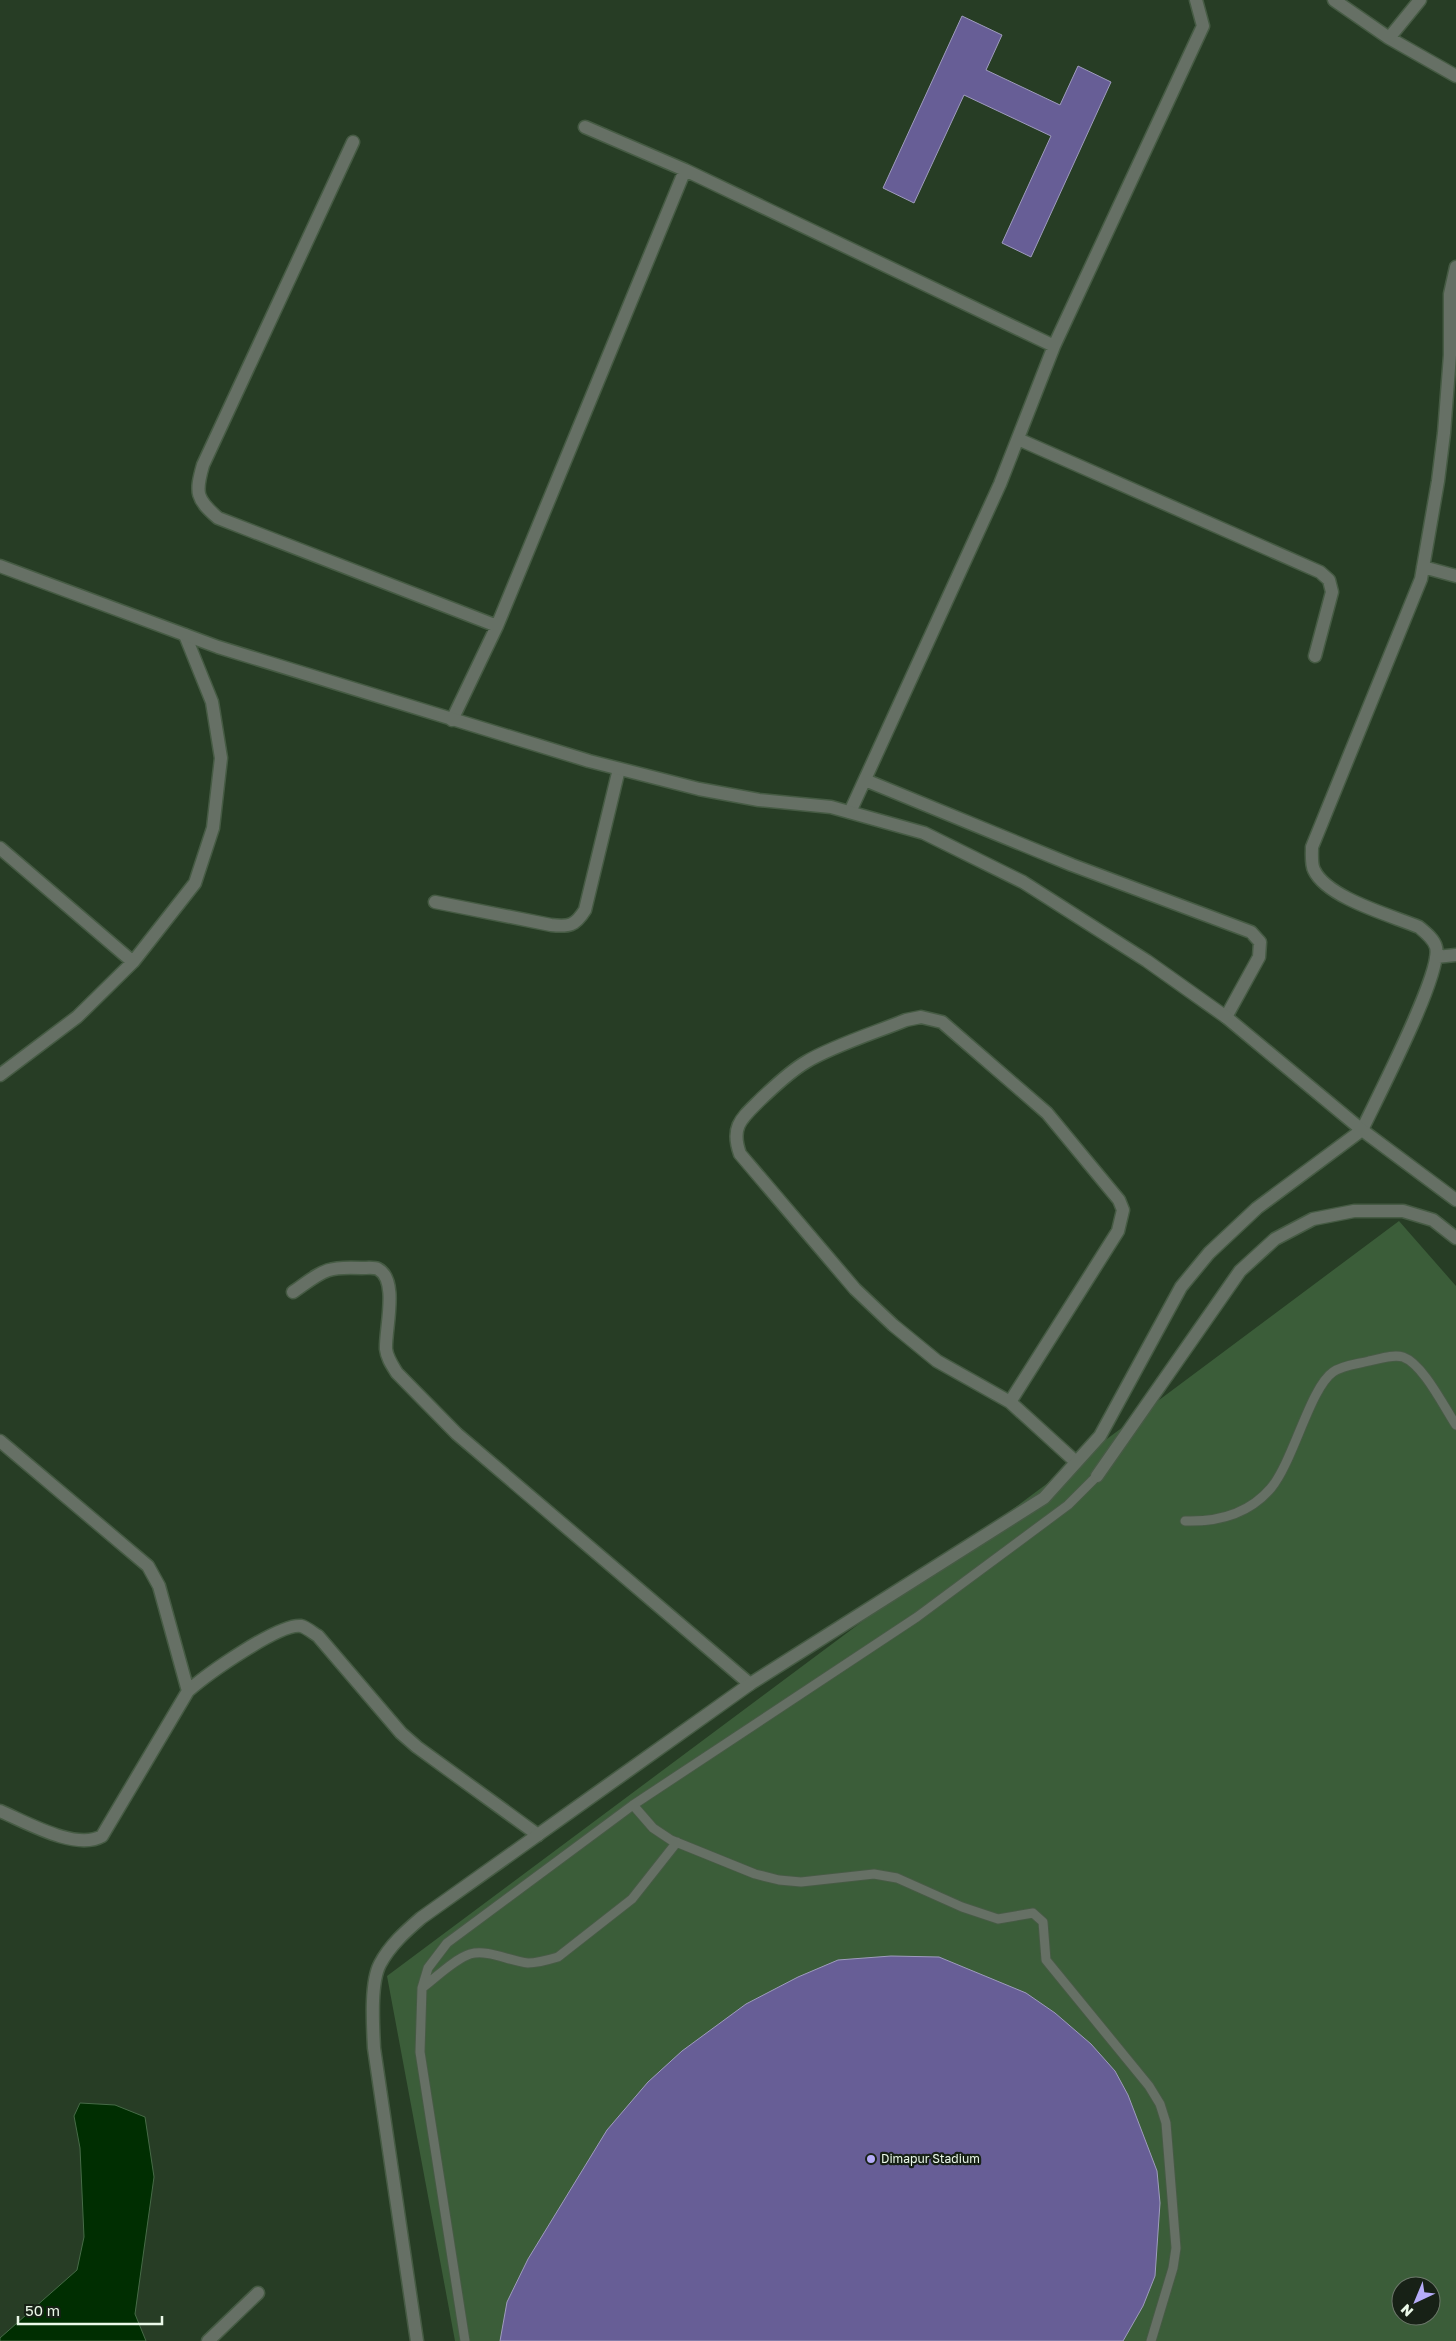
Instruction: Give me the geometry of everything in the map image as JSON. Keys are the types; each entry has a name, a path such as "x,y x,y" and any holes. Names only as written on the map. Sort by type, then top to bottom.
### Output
{"street":[{"path":"850,812 1000,484 1054,346 1203,26 1196,0"},
{"path":"1334,0 1388,38 1456,76"},
{"path":"1388,38 1420,0"},
{"path":"584,127 685,170 1054,346"},
{"path":"352,142 203,466 198,485 202,504 218,518 497,626"},
{"path":"452,720 497,626 685,170"},
{"path":"418,2341 374,2048 373,2003 379,1965 397,1939 422,1918 750,1684 1044,1498 1100,1436 1180,1287 1209,1253 1257,1208 1362,1130 1420,1006 1435,968 1436,946 1419,927 1338,894 1324,884 1313,869 1312,847 1421,579 1438,481 1450,434 1450,294 1456,267"},
{"path":"1018,439 1320,572 1329,580 1332,592 1315,656"},
{"path":"0,566 218,647 452,720 619,769 699,789 759,800 831,807 924,833 1022,882 1147,961 1226,1017 1362,1130 1456,1200"},
{"path":"1423,567 1456,576"},
{"path":"0,1075 77,1017 133,962 195,883 212,828 221,758 212,702 186,635"},
{"path":"435,902 551,925 566,926 578,921 585,910 619,769"},
{"path":"865,780 1072,865 1251,932 1260,942 1259,957 1226,1017"},
{"path":"0,848 133,962"},
{"path":"1436,957 1456,955"},
{"path":"1010,1402 1118,1231 1123,1210 1119,1200 1047,1113 942,1022 921,1017 906,1020 807,1061 787,1076 743,1117 737,1127 735,1140 740,1154 855,1289 893,1324 936,1361 1010,1402 1076,1462"},
{"path":"1097,1476 1240,1271 1275,1239 1313,1219 1354,1211 1403,1211 1433,1220 1456,1238"},
{"path":"293,1292 328,1269 340,1267 377,1269 385,1275 390,1285 386,1350 390,1362 397,1373 457,1434 750,1684"},
{"path":"0,1441 148,1566 159,1586 188,1691"},
{"path":"0,1811 57,1835 77,1840 96,1840 102,1836 188,1691 205,1677 282,1629 301,1626 318,1636 401,1733 538,1835"},
{"path":"208,2341 258,2293"}],"lane":[{"path":"1186,1522 1207,1522 1240,1512 1271,1488 1282,1472 1319,1391 1328,1377 1342,1367 1402,1356 1413,1363 1425,1376 1456,1425"},
{"path":"465,2341 420,2052 422,1988 428,1968 447,1944 633,1805 917,1617 1068,1505 1097,1476"},
{"path":"633,1805 653,1828 677,1842 755,1874 779,1880 801,1882 874,1874 896,1878 962,1907 998,1919 1030,1913 1038,1916 1043,1922 1045,1932 1046,1960 1149,2086 1160,2104 1166,2123 1176,2248 1173,2268 1151,2341"},
{"path":"422,1988 463,1957 473,1954 485,1954 528,1963 543,1962 558,1957 632,1899 677,1842"}],"shaded area":[{"path":"1399,1221 1456,1286 1456,2341 455,2341 387,1976"},
{"path":"80,2103 115,2105 145,2117 154,2177 135,2314 146,2341 0,2341 0,2338 77,2270 84,2237 80,2148 74,2116"}],"building":[{"path":"962,16 1002,35 986,70 1060,105 1078,66 1111,82 1031,257 1002,243 1051,136 964,95 914,203 883,188"},
{"name":"Dimapur Stadium","path":"891,1956 939,1957 1026,1993 1055,2013 1091,2044 1115,2071 1128,2095 1157,2171 1160,2203 1155,2276 1143,2306 1123,2341 500,2341 507,2302 528,2259 607,2130 648,2082 682,2051 746,2004 798,1977 838,1960"}],"place":[{"name":"Dimapur Stadium","path":"871,2159"}]}
